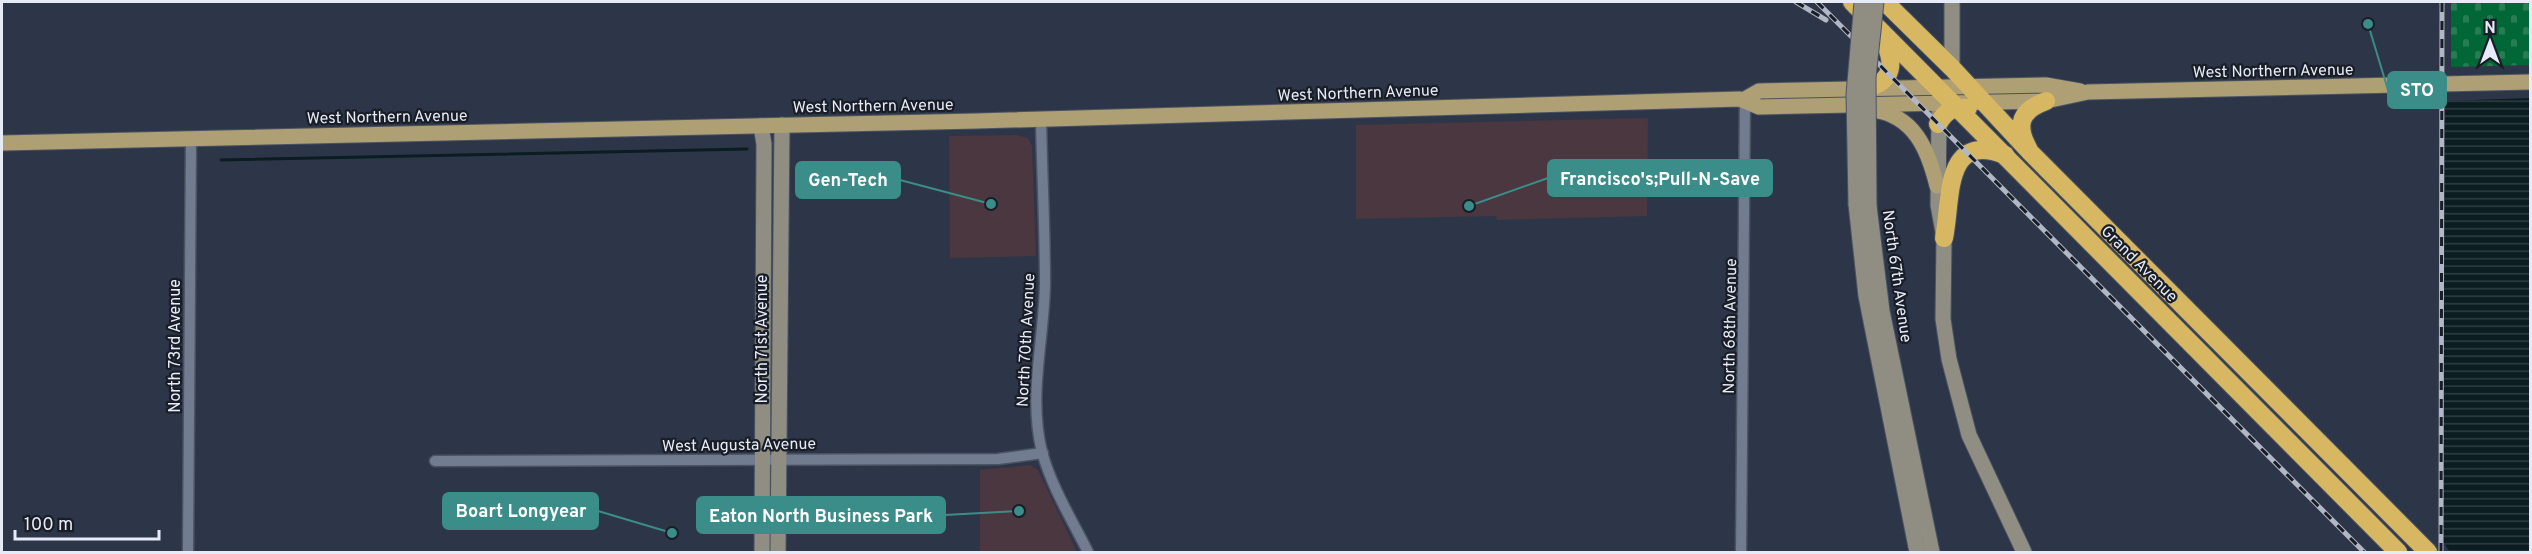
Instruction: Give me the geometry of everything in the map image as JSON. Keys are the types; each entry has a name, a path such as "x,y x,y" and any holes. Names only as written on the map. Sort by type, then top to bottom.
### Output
{"highway":[{"name":"Grand Avenue","path":"1885,2 1952,68 2030,152 2428,552"},
{"name":"Grand Avenue","path":"1863,4 1948,100 2006,155 2398,552"},
{"path":"1863,4 1886,43 1891,61 1888,74 1882,83 1863,89"},
{"path":"1938,124 1948,100 1996,116"},
{"path":"2030,152 2024,140 2022,121 2029,108 2046,101"},
{"path":"1944,238 1952,177 1958,163 1967,153 1978,149 2006,155"}],"main road":[{"path":"1948,100 1952,68 1952,2"},
{"name":"North 67th Avenue","path":"1863,4 1868,101 1862,205 1868,307 1917,552"},
{"name":"West Northern Avenue","path":"1948,100 1969,86 2046,85 2088,92 2530,82"},
{"name":"West Northern Avenue","path":"2,143 761,126 1745,99 1759,92 1863,89 1983,102 2046,101 2088,92"},
{"name":"West Northern Avenue","path":"1745,99 1759,107 1919,104 1934,95 1948,100"},
{"path":"1841,106 1888,113 1906,123 1926,150 1937,186"},
{"path":"1938,124 1937,186 1944,238 1943,319 1956,394 1962,416 1988,480 2024,552"},
{"name":"North 71st Avenue","path":"778,552 782,125"},
{"name":"North 71st Avenue","path":"761,126 764,144 762,552"},
{"name":"North 67th Avenue","path":"1862,205 1932,552"}],"street":[{"name":"North 68th Avenue","path":"1741,552 1745,99"},
{"name":"North 70th Avenue","path":"1041,118 1045,283 1035,400 1042,453 1058,493 1088,552"},
{"name":"North 73rd Avenue","path":"188,552 191,139"},
{"name":"West Augusta Avenue","path":"435,461 762,458 998,459 1042,453"}],"shaded area":[{"path":"2530,98 2530,552 2450,552 2443,542 2445,101"},
{"path":"1648,118 1647,216 1497,220 1496,216 1356,219 1356,125"},
{"path":"1017,135 1028,138 1032,146 1036,256 950,258 949,136"},
{"path":"1030,465 1038,470 1077,552 980,552 980,470"}],"green space":[{"path":"2451,2 2530,2 2530,65 2451,67"}],"waterway":[{"path":"221,160 747,149"}],"railway":[{"path":"1796,2 1826,20"},
{"path":"1817,2 2364,552"},
{"path":"2441,552 2442,2"}],"place":[{"name":"STO","path":"2368,24"},
{"name":"Gen-Tech","path":"991,204"},
{"name":"Francisco's;Pull-N-Save","path":"1469,206"},
{"name":"Eaton North Business Park","path":"1019,511"},
{"name":"Boart Longyear","path":"672,533"}]}
